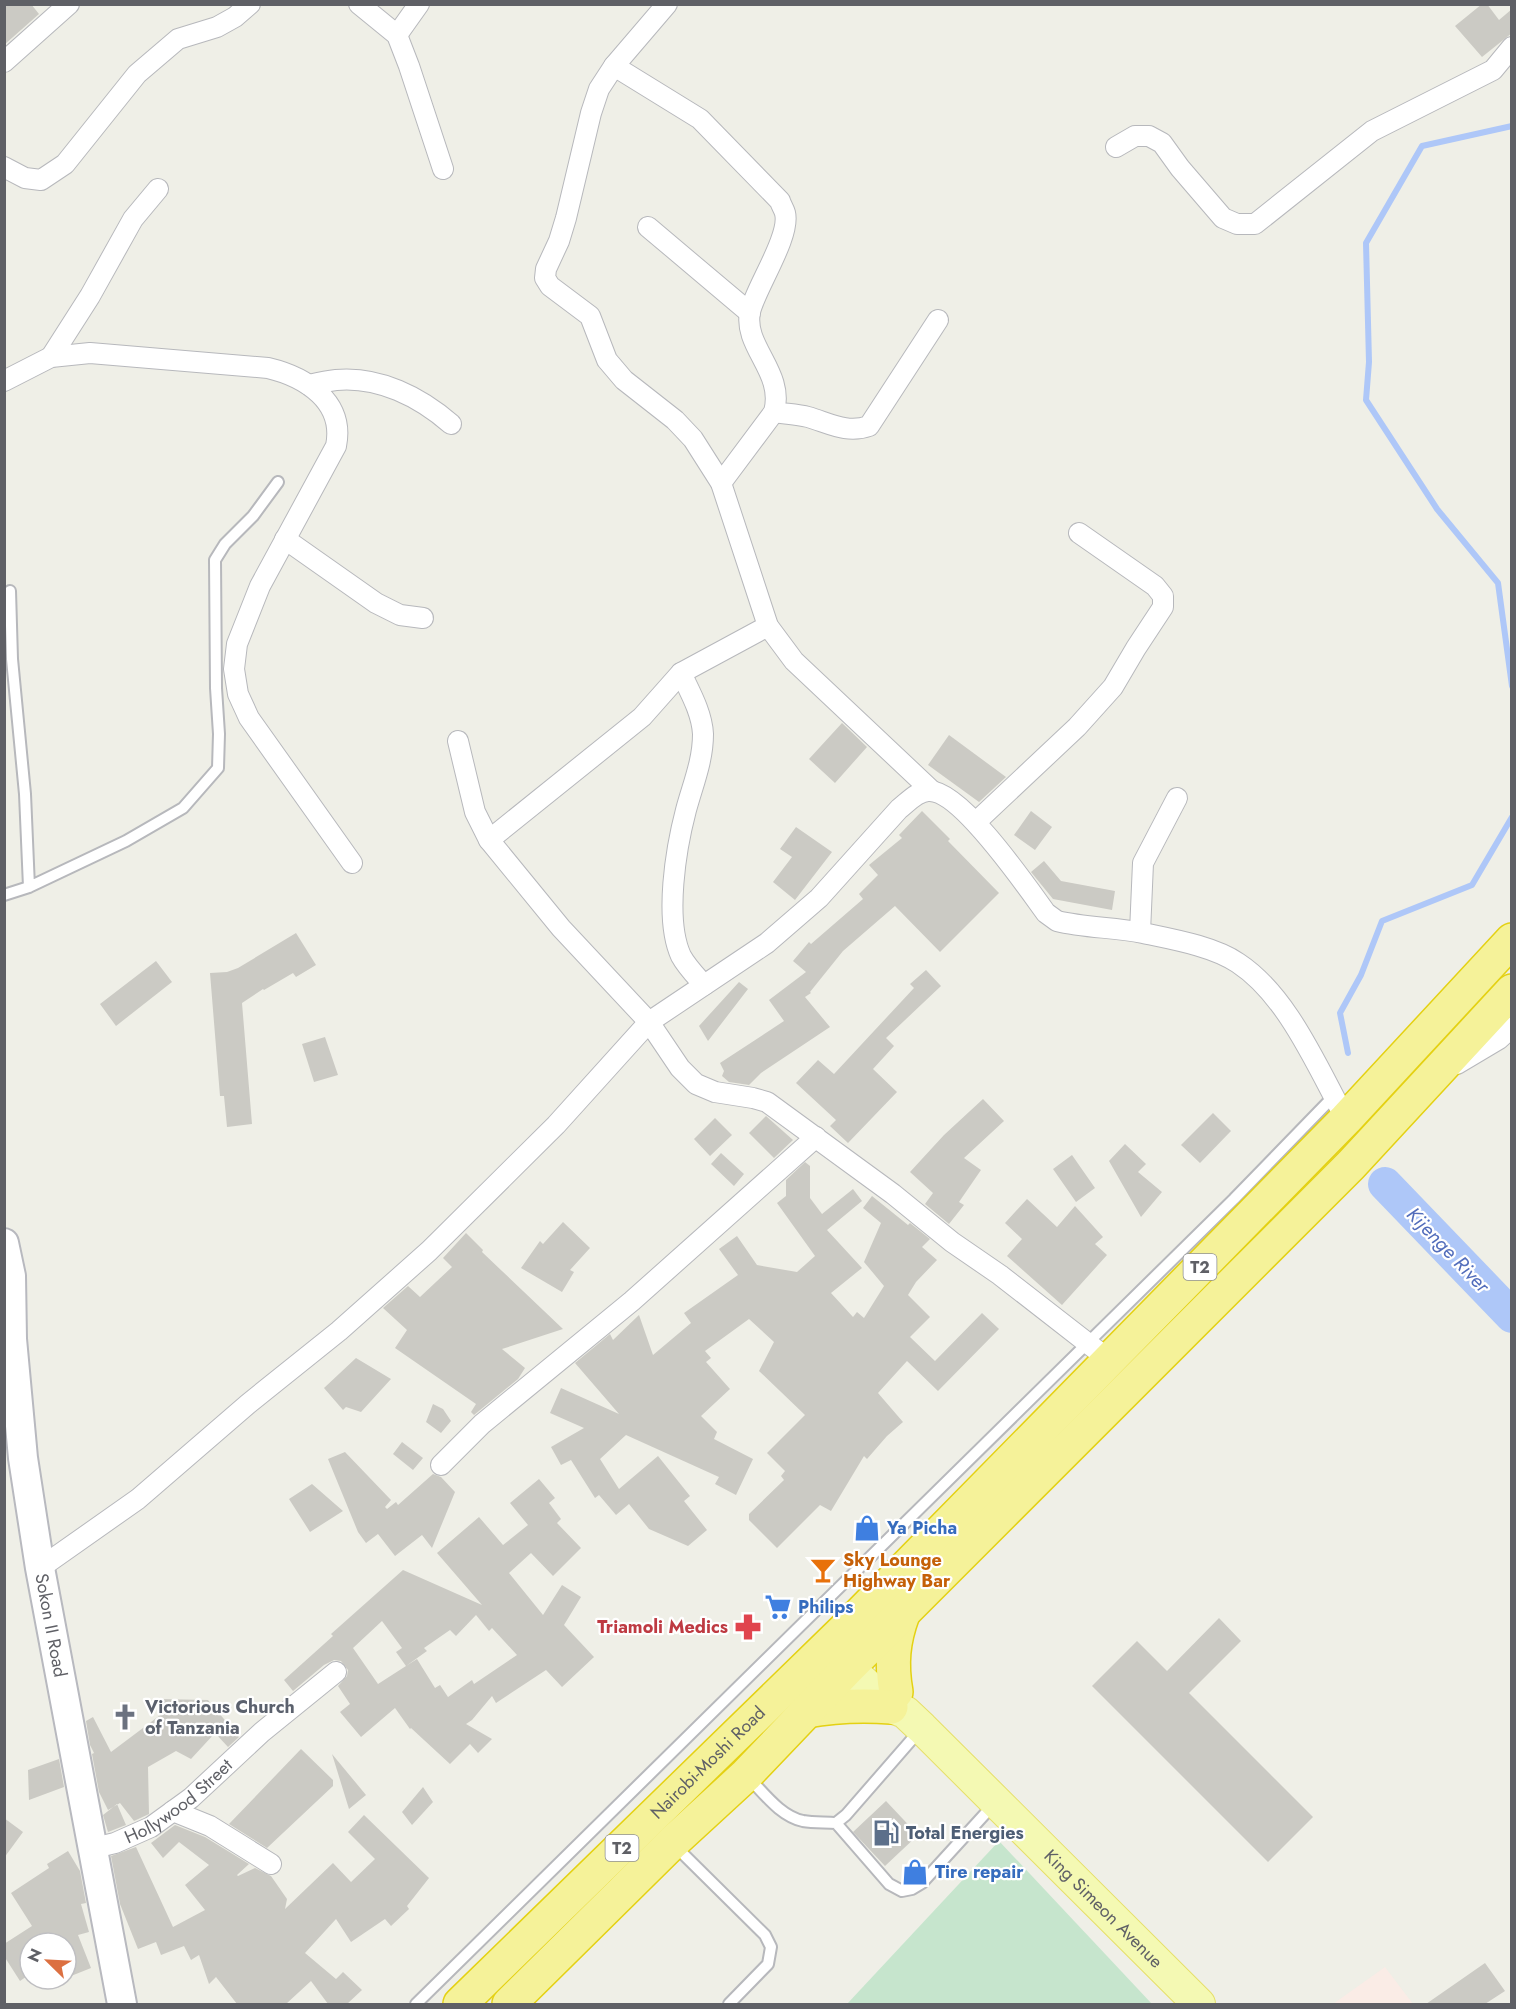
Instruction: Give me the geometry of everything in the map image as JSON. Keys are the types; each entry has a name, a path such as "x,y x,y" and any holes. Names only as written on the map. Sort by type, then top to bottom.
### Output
{"highway":[{"name":"T2","path":"846,1649 914,1557 1097,1352 1340,1108 1512,940"},
{"name":"T2","path":"846,1649 903,1614 935,1583 1351,1165 1512,992"},
{"path":"914,1557 935,1583"},
{"path":"806,1712 824,1708 868,1705 903,1710 892,1672 893,1652 903,1614"},
{"name":"Nairobi-Moshi Road","path":"509,2004 672,1843 746,1775 806,1712 846,1649"},
{"name":"Nairobi-Moshi Road","path":"460,2004 846,1649"}],"main road":[{"name":"King Simeon Avenue","path":"846,1649 903,1710 1199,2004"}],"street":[{"path":"4,62 69,4"},
{"path":"4,166 25,178 41,180 50,175 65,164 137,74 178,39 217,27 235,17 250,4"},
{"path":"359,4 397,35 442,169"},
{"path":"397,35 419,4"},
{"path":"668,4 614,66 599,89 591,112 560,241 546,268 545,278 550,286 590,316 608,360 624,380 675,420 693,440 721,483 768,626 794,661 932,790 945,796 976,822 1046,913 1057,921 1140,932 1205,948 1236,961 1263,982 1301,1039 1340,1108"},
{"path":"1116,147 1135,136 1149,136 1162,143 1180,168 1223,218 1238,224 1255,224 1372,131 1493,70 1512,47"},
{"path":"614,66 700,119 780,201 786,215 781,239 750,313 751,332 777,388 777,400 774,412 721,483"},
{"path":"51,357 90,296 133,219 158,189"},
{"path":"648,227 750,313"},
{"path":"774,412 807,417 830,426 857,430 868,426 938,320"},
{"path":"4,381 51,357 90,353 268,368 289,373 322,395 338,421 339,433 336,446 260,586 237,644 234,669 238,694 249,718 352,863"},
{"path":"309,385 338,380 368,382 406,392 432,407 451,424"},
{"path":"976,822 1077,727 1113,687 1163,607 1163,596 1155,586 1079,533"},
{"path":"285,539 376,603 400,615 423,618"},
{"path":"489,840 642,717 681,673 768,626"},
{"path":"681,673 697,708 703,731 702,755 686,810 673,874 675,934 681,954 690,970 704,985"},
{"path":"458,741 475,812 489,840 561,928 649,1022 680,1068 696,1084 715,1092 767,1102 893,1194 952,1242 1000,1275 1097,1352"},
{"path":"40,1568 138,1499 248,1404 339,1331 429,1251 556,1125 649,1022 767,943 819,898 899,809 913,797 932,790"},
{"path":"1140,932 1143,863 1177,798"},
{"path":"1428,1082 1499,1039 1512,1027"},
{"path":"441,1465 482,1424 632,1301 816,1137"},
{"name":"Sokon II Road","path":"4,1243 17,1405 40,1568 122,2004"},
{"name":"Hollywood Street","path":"94,1848 115,1843 150,1827 173,1811 207,1784 244,1747 286,1711 336,1672"},
{"path":"173,1811 210,1826 271,1864"}],"lane":[{"path":"4,895 29,887 126,841 183,808 218,768 215,560 225,544 253,516 279,482"},
{"path":"10,591 12,659 25,794 29,887"},
{"path":"416,2004 1097,1352"},
{"path":"746,1775 778,1808 788,1815 803,1821 836,1823 853,1808 903,1710"},
{"path":"836,1823 890,1884 902,1892 922,1883 995,1802"},
{"path":"672,1843 765,1935 771,1947 768,1964 729,2004"}],"shaded area":[{"path":"1385,1967 1413,2004 1333,2004"}],"green space":[{"path":"999,1841 1152,2004 847,2004"}],"building":[{"path":"4,4 31,4 39,14 4,45"},
{"path":"1482,4 1487,4 1499,20 1512,9 1512,33 1482,57 1455,26"},
{"path":"842,723 867,747 835,783 809,759"},
{"path":"949,735 1006,777 979,802 928,765"},
{"path":"922,811 999,893 940,952 895,906 843,951 811,993 805,997 830,1027 761,1073 749,1085 729,1082 722,1076 724,1071 720,1063 784,1021 769,1000 806,972 793,961 809,942 811,944 863,899 859,894 878,875 869,865 902,838 899,835"},
{"path":"1031,811 1052,827 1035,850 1014,835"},
{"path":"796,827 832,852 795,900 773,882 792,857 780,849"},
{"path":"1044,861 1061,881 1115,891 1112,910 1053,899 1031,872"},
{"path":"296,933 316,965 296,977 293,973 242,1003 252,1124 227,1127 224,1096 220,1096 210,973 227,972 238,968"},
{"path":"156,961 172,982 116,1026 100,1004"},
{"path":"926,970 941,986 886,1038 894,1046 873,1069 897,1092 848,1143 830,1126 836,1120 796,1083 818,1060 834,1074 914,988 910,984"},
{"path":"739,982 748,989 708,1041 699,1026"},
{"path":"325,1037 338,1075 314,1082 302,1044"},
{"path":"983,1099 1004,1121 964,1158 981,1170 959,1202 964,1205 949,1224 925,1204 933,1193 910,1172 944,1135"},
{"path":"1213,1113 1231,1131 1200,1163 1181,1145"},
{"path":"766,1116 793,1140 774,1158 749,1133"},
{"path":"715,1118 732,1135 710,1156 694,1139"},
{"path":"1125,1144 1146,1164 1138,1172 1162,1192 1141,1217 1109,1161"},
{"path":"721,1153 744,1174 734,1186 711,1164"},
{"path":"1072,1155 1095,1188 1076,1202 1053,1169"},
{"path":"805,1162 810,1166 810,1198 822,1214 853,1189 862,1201 827,1230 862,1268 831,1293 853,1317 857,1312 864,1318 884,1286 864,1262 881,1223 863,1208 872,1196 908,1225 910,1223 930,1239 922,1247 937,1260 916,1282 908,1295 930,1317 910,1337 935,1361 982,1313 999,1329 938,1391 907,1361 878,1393 903,1422 867,1459 864,1456 831,1511 820,1505 777,1548 749,1520 749,1514 784,1480 781,1476 785,1471 767,1453 805,1415 759,1371 774,1342 749,1319 705,1351 711,1358 706,1362 730,1389 701,1416 717,1432 714,1439 753,1459 736,1495 715,1484 719,1477 626,1435 600,1459 619,1489 658,1456 690,1496 684,1501 707,1530 688,1546 649,1529 629,1504 616,1515 599,1495 595,1498 571,1460 561,1465 551,1447 584,1428 550,1413 561,1388 619,1414 575,1363 610,1334 613,1340 639,1315 653,1355 691,1323 684,1313 738,1275 719,1249 737,1236 757,1265 797,1272 815,1256 777,1203 786,1196 786,1180"},
{"path":"1027,1199 1057,1227 1075,1206 1103,1237 1095,1244 1107,1255 1062,1305 1007,1256 1022,1239 1005,1223"},
{"path":"563,1222 590,1248 570,1270 574,1272 562,1292 521,1268 540,1241 543,1244"},
{"path":"466,1233 483,1250 482,1252 563,1329 502,1349 525,1368 518,1379 474,1415 471,1412 476,1404 395,1348 407,1330 383,1308 408,1286 420,1297 452,1267 443,1258"},
{"path":"356,1358 391,1379 361,1412 346,1407 343,1410 324,1388"},
{"path":"433,1404 443,1409 451,1421 441,1433 426,1422"},
{"path":"402,1442 423,1458 413,1470 393,1454"},
{"path":"345,1452 391,1500 385,1507 387,1509 396,1502 398,1505 433,1474 441,1477 455,1492 432,1548 422,1535 395,1556 378,1534 366,1543 358,1532 328,1459"},
{"path":"539,1479 555,1498 549,1503 561,1519 557,1523 581,1548 553,1576 531,1553 509,1573 543,1615 562,1585 581,1597 564,1625 594,1657 562,1687 546,1670 496,1703 492,1696 466,1724 492,1739 478,1753 470,1744 450,1764 410,1729 395,1708 361,1737 340,1712 350,1704 338,1686 347,1676 348,1670 341,1661 334,1660 324,1665 293,1691 284,1680 333,1636 331,1634 403,1570 482,1605 437,1553 479,1517 503,1545 528,1525 510,1503","holes":["476,1615 489,1631 492,1628 517,1655 474,1684 472,1680 448,1697 440,1685 435,1688 417,1659 406,1666 427,1651 424,1648 450,1630 456,1636","382,1621 402,1648 396,1652 406,1666 378,1684 353,1648"]},
{"path":"312,1484 343,1511 310,1532 289,1499"},
{"path":"1219,1618 1241,1641 1189,1693 1313,1817 1268,1862 1092,1686 1137,1641 1167,1671"},
{"path":"157,1699 208,1700 239,1737 228,1747 215,1733 191,1759 176,1751 148,1767 149,1814 134,1821 120,1803 108,1810 99,1792 92,1754 94,1753 90,1745 86,1721 93,1717 111,1752 163,1713"},
{"path":"301,1749 333,1780 333,1786 267,1848 229,1824"},
{"path":"332,1754 366,1795 349,1809"},
{"path":"59,1759 64,1787 29,1800 28,1770"},
{"path":"423,1787 433,1802 412,1825 402,1812"},
{"name":"Total Energies","path":"886,1801 918,1835 885,1866 853,1832"},
{"path":"117,1804 126,1825 108,1832 103,1815"},
{"path":"364,1815 429,1878 407,1906 409,1909 391,1926 385,1919 351,1942 336,1919 305,1953 336,1979 343,1972 362,1990 347,2004 328,2004 311,1981 286,2004 237,2004 216,1977 209,1984 199,1955 191,1960 184,1946 161,1955 156,1942 138,1949 120,1904 111,1856 136,1847 173,1927 205,1910 185,1885 209,1865 179,1842 163,1858 151,1843 175,1825 205,1837 249,1864 238,1876 255,1868 271,1876 287,1899 285,1909 333,1863 351,1882 375,1859 348,1832"},
{"path":"4,1818 23,1832 4,1858"},
{"path":"68,1851 80,1871 86,1903 81,1904 89,1932 78,1935 78,1931 24,1931 32,1926 11,1893 49,1868 47,1864"},
{"path":"18,1935 18,1978 4,1956 4,1944"},
{"path":"78,1935 91,1968 78,1973"},
{"path":"1485,1963 1505,1991 1485,2004 1426,2004"}],"waterway":[{"path":"1512,126 1422,146 1366,243 1369,362 1366,400 1437,509 1498,583 1512,686"},
{"path":"1348,1053 1340,1013 1361,975 1382,921 1472,885 1512,817"},
{"name":"Kijenge River","path":"1385,1184 1512,1316"}],"place":[{"name":"Ya Picha","path":"867,1528"},
{"name":"Sky Lounge Highway Bar","path":"823,1570"},
{"name":"Philips","path":"778,1607"},
{"name":"Triamoli Medics","path":"748,1627"},
{"name":"Victorious Church of Tanzania","path":"125,1717"},
{"name":"Total Energies","path":"886,1833"},
{"name":"Tire repair","path":"915,1872"}]}
